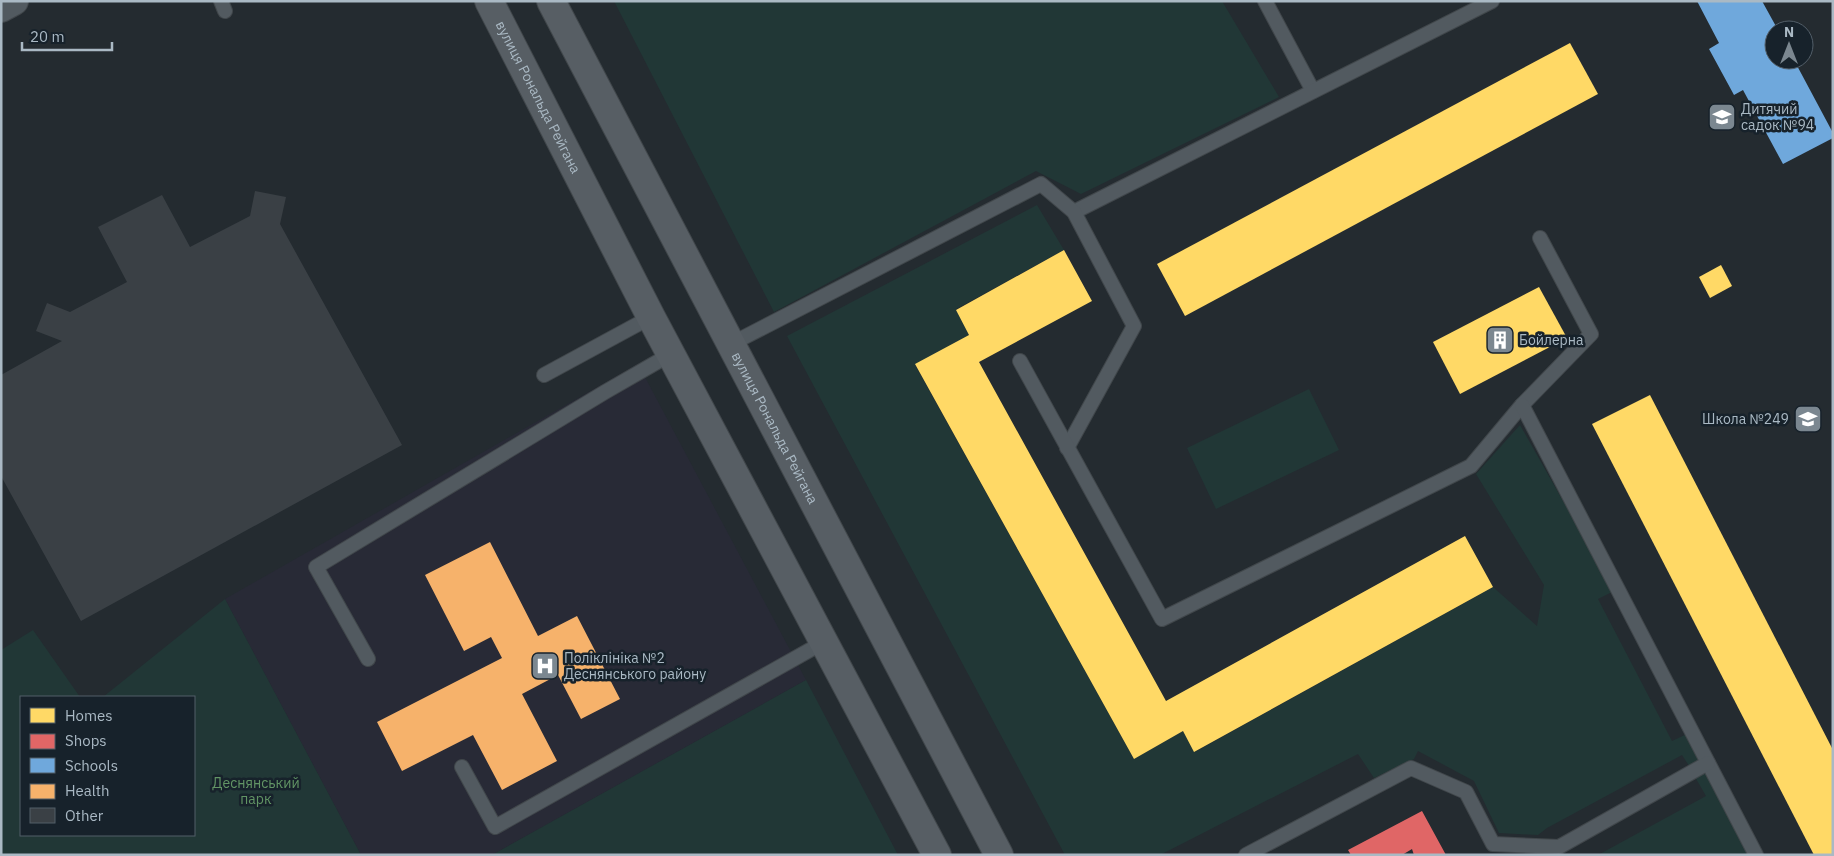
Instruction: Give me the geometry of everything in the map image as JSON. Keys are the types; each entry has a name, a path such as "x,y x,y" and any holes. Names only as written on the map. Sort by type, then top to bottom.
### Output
{"main road":[{"name":"вулиця Рональда Рейгана","path":"489,1 651,317 937,855"},
{"name":"вулиця Рональда Рейгана","path":"551,1 1000,855"}],"street":[{"path":"1,8 14,1"}],"lane":[{"path":"1265,1 1313,92"},
{"path":"1074,212 1492,1"},
{"path":"731,344 1040,184 1074,212 1134,326 1067,448"},
{"path":"1020,361 1162,619 1471,466 1522,405 1591,334 1540,238"},
{"path":"544,375 651,317"},
{"path":"368,659 316,567 671,354"},
{"path":"1522,405 1756,855"},
{"path":"462,767 495,827 824,642"},
{"path":"1246,855 1411,768 1466,792 1495,849 1559,846 1708,763"}],"shaded area":[{"path":"638,364 806,680 492,855 361,855 225,599"}],"green space":[{"path":"614,1 1222,1 1279,97 1081,194 1036,171 774,312"},
{"path":"1037,205 1064,250 956,309 969,335 915,365 1134,759 1183,731 1195,752 1493,587 1537,626 1544,585 1476,474 1520,425 1614,591 1598,599 1672,741 1689,733 1702,757 1691,769 1682,755 1547,828 1538,835 1499,833 1474,781 1418,751 1414,759 1374,778 1358,754 1160,855 1065,855 787,336"},
{"path":"1309,389 1339,450 1216,509 1187,448"},
{"name":"Деснянський парк","path":"225,599 361,855 1,855 1,650 33,630 79,696 20,696 20,836 195,836 195,696 104,696"},
{"path":"806,680 898,855 492,855"},
{"path":"1707,771 1749,855 1598,855 1706,796 1695,777"}],"building: Homes":[{"path":"1570,43 1598,94 1185,316 1157,264"},
{"path":"1064,250 1092,301 979,362 1166,701 1465,536 1493,587 1194,752 1183,731 1134,759 915,364 969,335 956,310"},
{"path":"1721,265 1732,286 1710,298 1699,277"},
{"name":"Бойлерна","path":"1539,287 1567,338 1460,394 1433,342"},
{"path":"1650,395 1833,750 1833,855 1814,855 1592,424"}],"building: Shops":[{"path":"1422,811 1446,855 1414,855 1412,849 1402,855 1351,855 1348,850"}],"building: Schools":[{"path":"1697,1 1762,1 1772,20 1764,20 1764,70 1799,70 1833,133 1833,138 1783,164 1743,90 1734,95 1709,49 1719,43"}],"building: Health":[{"name":"Поліклініка №2 Деснянського району","path":"490,542 538,636 577,616 620,699 581,719 558,675 522,694 557,761 502,790 473,735 402,771 377,722 502,658 491,637 464,651 425,575"}],"building: Other":[{"path":"255,191 286,197 280,224 402,445 81,621 1,476 1,375 62,341 36,331 47,303 70,312 127,282 98,227 162,195 190,247 250,216"}],"place":[{"name":"Дитячий садок №94","path":"1722,117"},
{"name":"Бойлерна","path":"1500,340"},
{"name":"Школа №249","path":"1808,419"},
{"name":"Поліклініка №2 Деснянського району","path":"545,666"}]}
